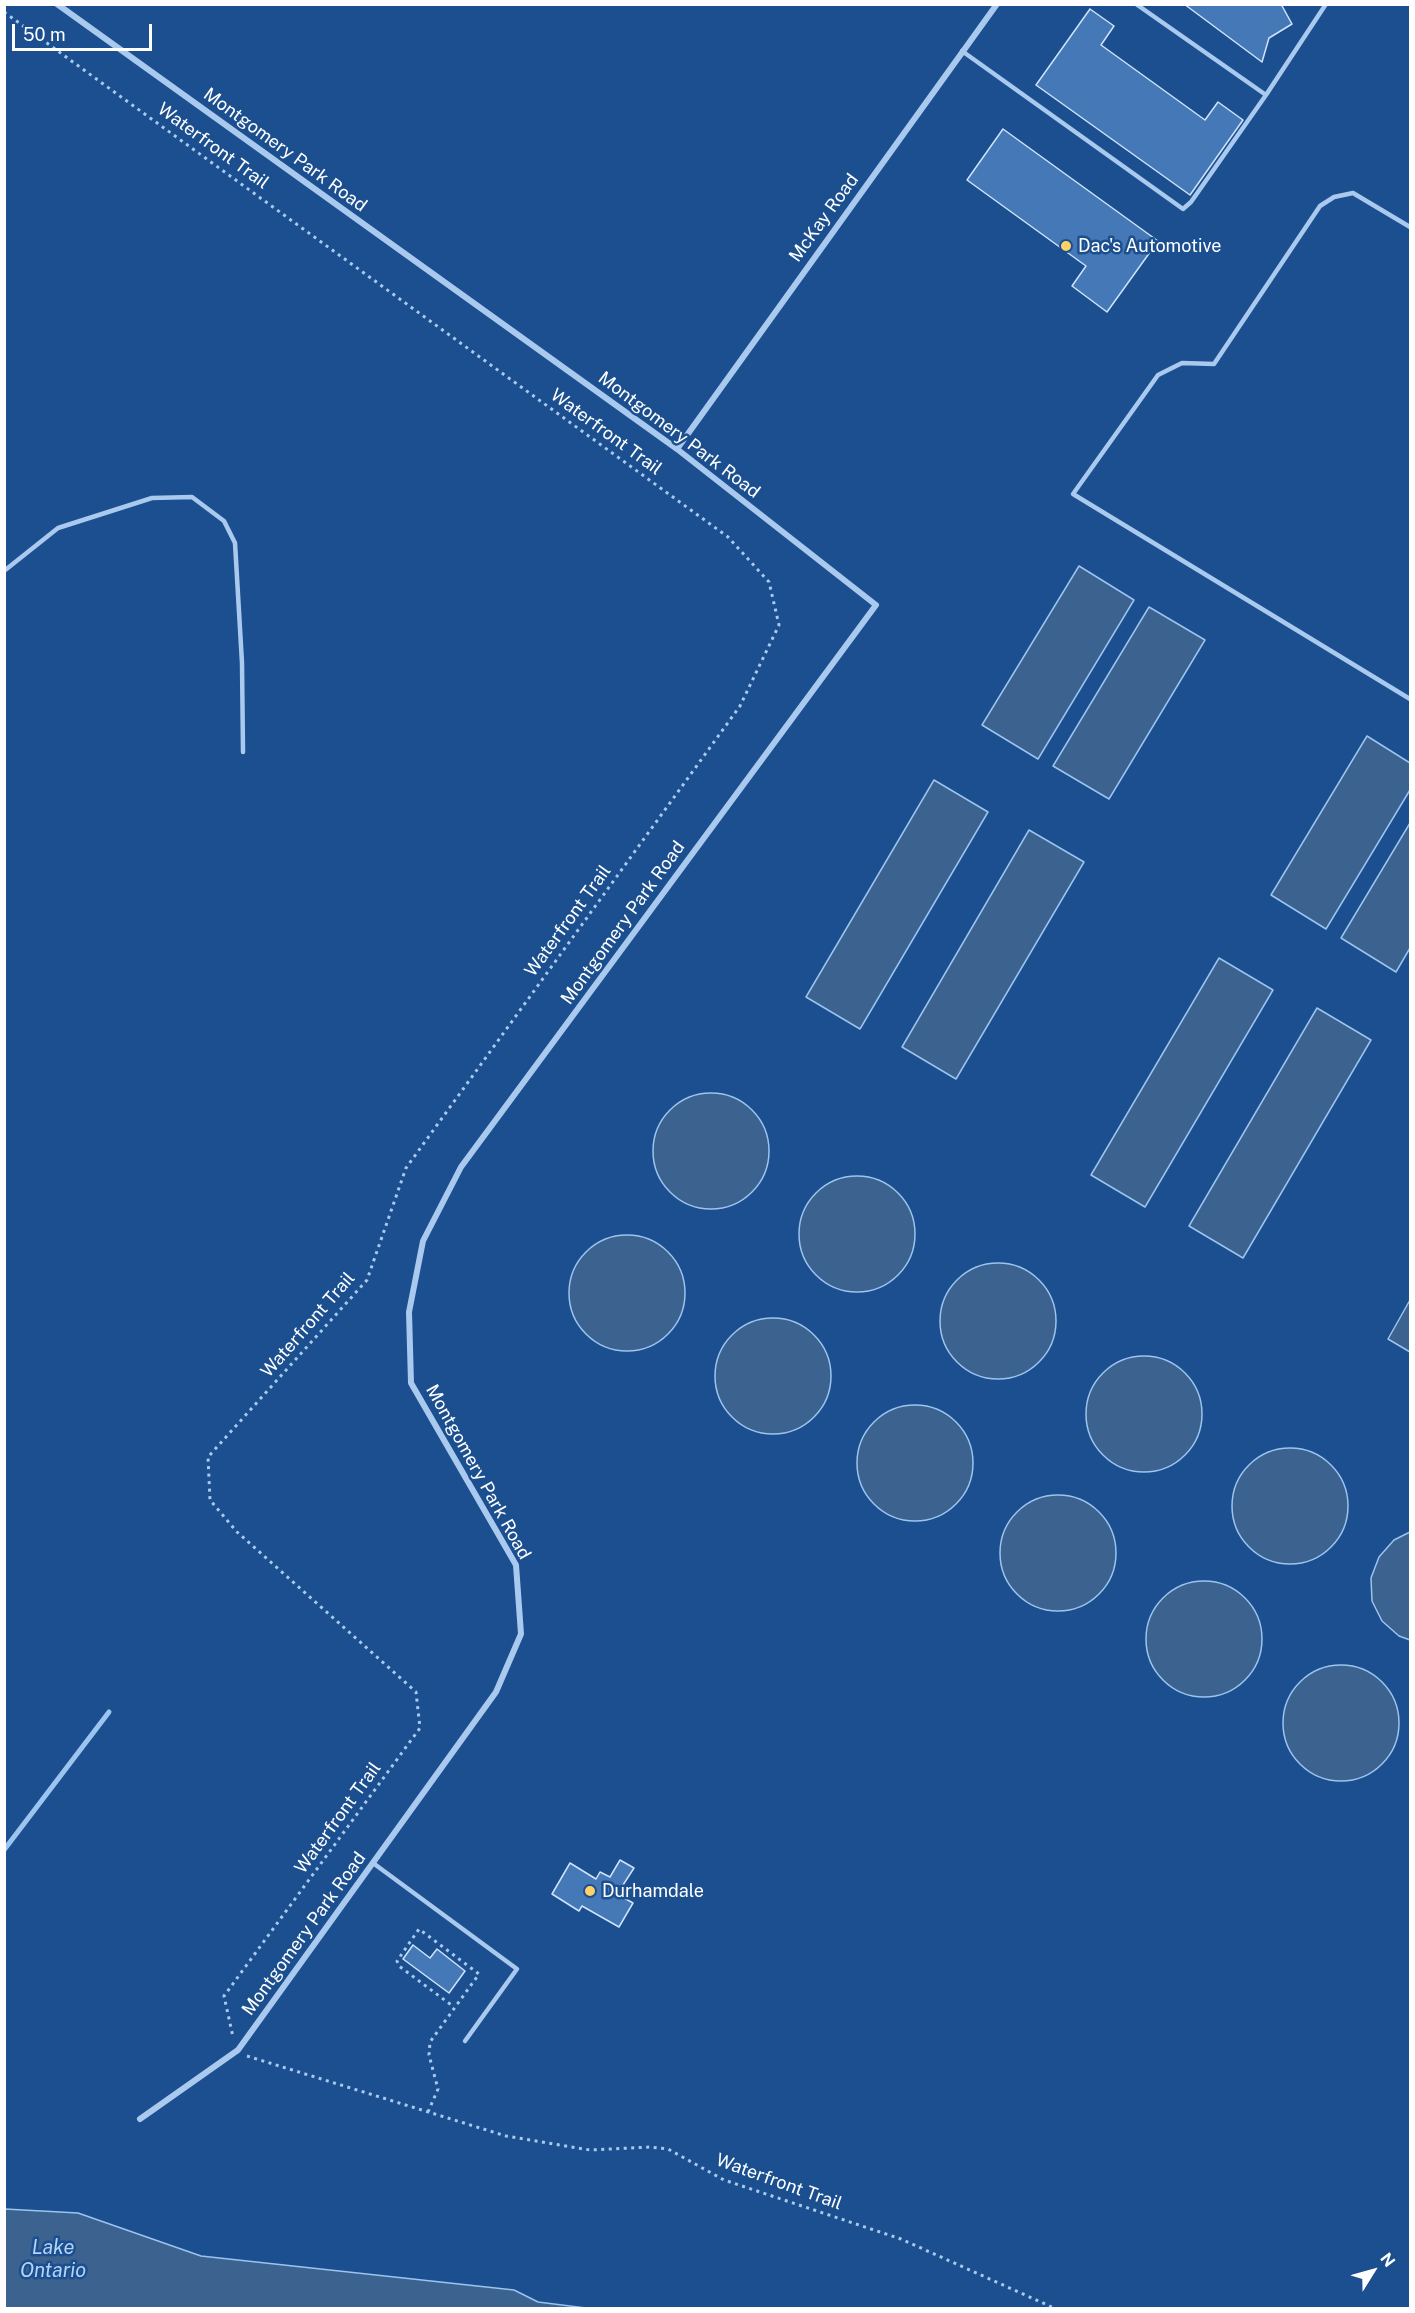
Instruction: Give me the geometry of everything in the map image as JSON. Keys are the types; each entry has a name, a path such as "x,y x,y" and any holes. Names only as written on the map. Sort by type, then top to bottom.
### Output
{"street":[{"name":"Montgomery Park Road","path":"57,4 677,449 876,605 461,1167 423,1241 409,1312 411,1383 516,1564 521,1634 496,1692 238,2050 140,2119"},
{"name":"McKay Road","path":"677,449 997,4"}],"lane":[{"path":"1136,4 1266,95"},
{"path":"962,51 1183,209 1191,202 1266,95 1326,4"},
{"path":"1410,227 1353,193 1334,197 1320,206 1214,364 1182,363 1158,375 1073,494 1410,699"},
{"path":"4,571 58,528 152,498 192,496 224,521 235,543 242,663 243,752"},
{"path":"372,1863 517,1969 465,2041"}],"path":[{"name":"Waterfront Trail","path":"4,12 728,537 769,582 779,625 740,706 406,1168 367,1280 208,1457 210,1500 237,1532 416,1692 420,1728 224,1996 232,2035 238,2050 251,2059 506,2136 590,2150 650,2146 668,2149 724,2180 901,2239 1054,2308"},
{"path":"428,2112 438,2089 429,2055 430,2042 479,1974 420,1929 397,1961 399,1966 454,2007"}],"water":[{"path":"1079,566 1134,600 1038,759 982,725"},
{"path":"1149,607 1205,640 1109,799 1053,766"},
{"path":"1367,736 1410,763 1410,790 1326,929 1271,895"},
{"path":"934,780 988,812 860,1029 806,997"},
{"path":"1410,823 1410,948 1396,972 1341,938"},
{"path":"1029,830 1084,862 956,1079 902,1047"},
{"path":"1219,958 1273,990 1145,1207 1091,1175"},
{"path":"1317,1008 1371,1040 1243,1258 1189,1226"},
{"path":"711,1093 733,1098 752,1110 764,1129 769,1151 764,1173 752,1192 733,1204 711,1209 689,1204 670,1192 658,1173 653,1151 658,1129 670,1110 689,1098"},
{"path":"857,1176 879,1181 898,1193 910,1212 915,1234 910,1256 898,1275 879,1287 857,1292 835,1287 816,1275 804,1256 799,1234 804,1212 816,1193 835,1181"},
{"path":"627,1235 649,1240 668,1252 680,1271 685,1293 680,1315 668,1334 649,1346 627,1351 605,1346 586,1334 574,1315 569,1293 574,1271 586,1252 605,1240"},
{"path":"998,1263 1020,1268 1039,1280 1051,1299 1056,1321 1051,1343 1039,1362 1020,1374 998,1379 976,1374 957,1362 945,1343 940,1321 945,1299 957,1280 976,1268"},
{"path":"1410,1300 1410,1352 1388,1339"},
{"path":"773,1318 795,1323 814,1335 826,1354 831,1376 826,1398 814,1417 795,1429 773,1434 751,1429 732,1417 720,1398 715,1376 720,1354 732,1335 751,1323"},
{"path":"1144,1356 1166,1361 1185,1373 1197,1392 1202,1414 1197,1436 1185,1455 1166,1467 1144,1472 1122,1467 1103,1455 1091,1436 1086,1414 1091,1392 1103,1373 1122,1361"},
{"path":"915,1405 937,1410 956,1422 968,1441 973,1463 968,1485 956,1504 937,1516 915,1521 893,1516 874,1504 862,1485 857,1463 862,1441 874,1422 893,1410"},
{"path":"1290,1448 1312,1453 1331,1465 1343,1484 1348,1506 1343,1528 1331,1547 1312,1559 1290,1564 1268,1559 1249,1547 1237,1528 1232,1506 1237,1484 1249,1465 1268,1453"},
{"path":"1058,1495 1080,1500 1099,1512 1111,1531 1116,1553 1111,1575 1099,1594 1080,1606 1058,1611 1036,1606 1017,1594 1005,1575 1000,1553 1005,1531 1017,1512 1036,1500"},
{"path":"1410,1532 1410,1640 1399,1636 1382,1621 1372,1601 1371,1578 1379,1557 1394,1540"},
{"path":"1204,1581 1226,1586 1245,1598 1257,1617 1262,1639 1257,1661 1245,1680 1226,1692 1204,1697 1182,1692 1163,1680 1151,1661 1146,1639 1151,1617 1163,1598 1182,1586"},
{"path":"1341,1665 1363,1670 1382,1682 1394,1701 1399,1723 1394,1745 1382,1764 1363,1776 1341,1781 1319,1776 1300,1764 1288,1745 1283,1723 1288,1701 1300,1682 1319,1670"},
{"name":"Lake Ontario","path":"5,2209 78,2213 201,2256 514,2290 538,2302 586,2308 5,2308"}],"building":[{"path":"1184,4 1281,4 1292,24 1269,38 1262,62"},
{"path":"1090,9 1114,26 1101,45 1205,120 1218,102 1243,120 1190,195 1036,85"},
{"path":"1003,129 1158,241 1107,312 1072,286 1086,266 967,180"},
{"name":"Durhamdale","path":"620,1860 634,1868 623,1885 629,1889 624,1898 633,1903 619,1927 582,1906 579,1911 552,1894 570,1863 596,1879 600,1872 610,1877"},
{"path":"413,1945 430,1958 437,1949 465,1971 449,1993 403,1959"}],"waterway":[{"path":"4,1850 109,1712"}],"place":[{"name":"Dac's Automotive","path":"1066,246"},
{"name":"Durhamdale","path":"590,1891"}]}
